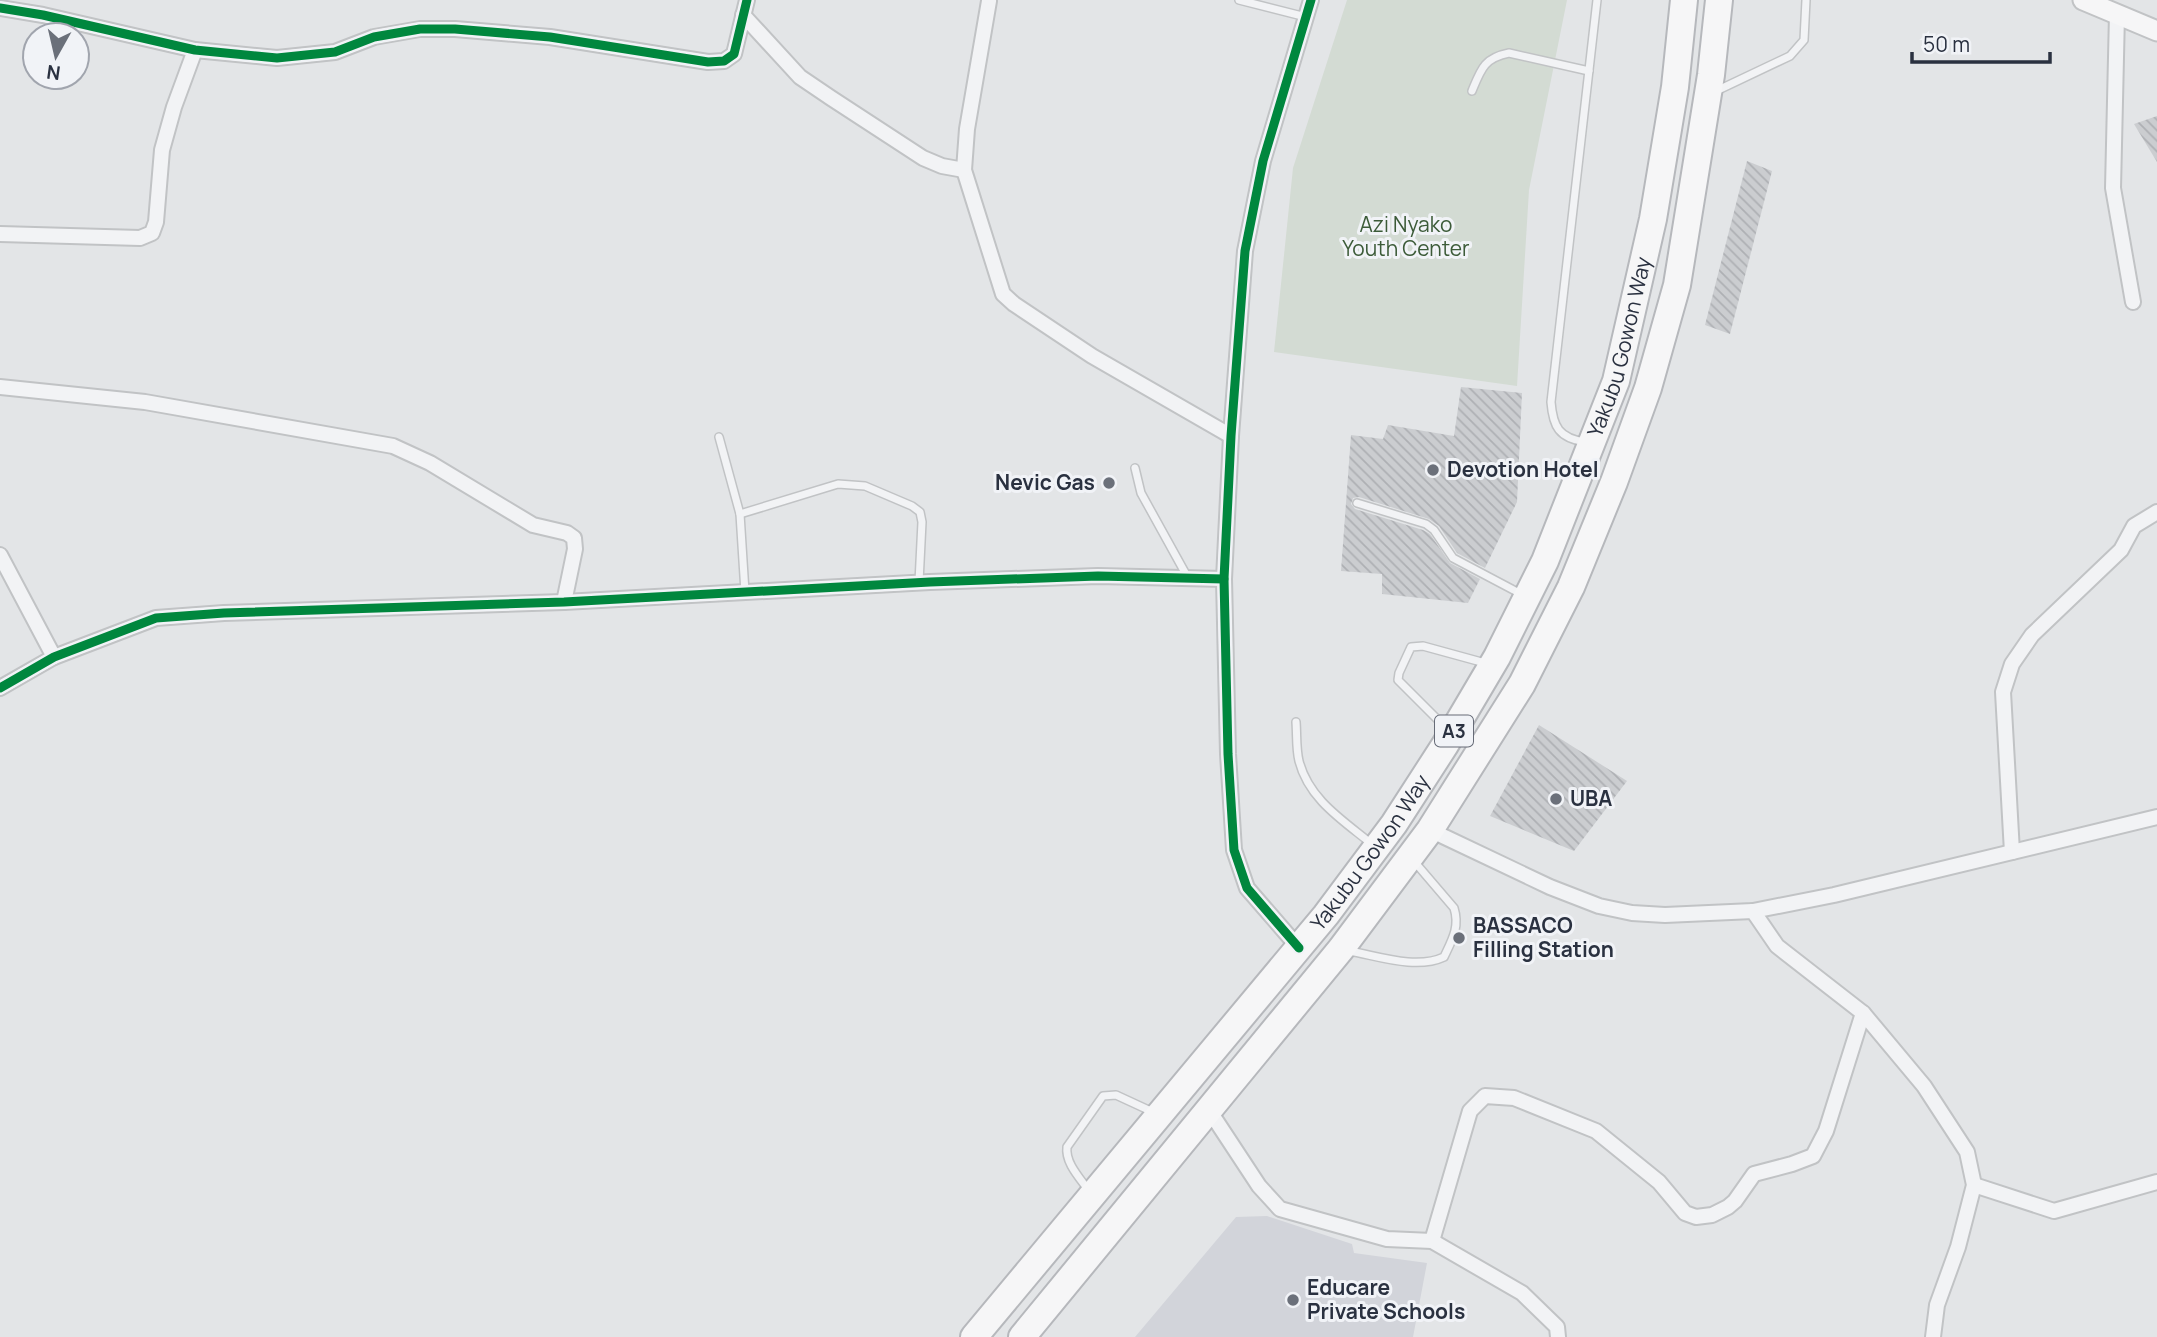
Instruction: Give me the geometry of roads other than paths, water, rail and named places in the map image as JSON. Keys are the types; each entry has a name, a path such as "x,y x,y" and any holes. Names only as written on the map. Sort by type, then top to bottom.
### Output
{"highway":[{"name":"Yakubu Gowon Way","path":"974,1337 1299,948 1394,824 1493,665 1545,561 1616,381 1653,219 1675,88 1684,0"},
{"name":"Yakubu Gowon Way","path":"1023,1337 1341,949 1430,830 1522,684 1571,587 1614,482 1648,388 1677,285 1719,0"},
{"path":"1602,417 1633,431"}],"street":[{"path":"0,8 43,15 195,50 277,58 335,52 374,37 420,30 455,29 550,37 708,62 724,61 734,54 747,0"},
{"path":"1005,0 985,1 964,170 1003,294 1092,356 1231,436"},
{"path":"1299,948 1247,888 1234,850 1228,754 1224,579 1231,436 1245,251 1263,161 1311,0"},
{"path":"2083,0 2157,32"},
{"path":"2117,13 2113,188 2133,302"},
{"path":"743,15 800,77 831,99 923,158 942,166 964,170"},
{"path":"0,234 140,238 152,233 156,222 162,150 195,50"},
{"path":"0,387 145,402 393,446 430,463 533,525 567,533 574,538 575,549 564,601"},
{"path":"2012,852 2003,692 2012,664 2032,635 2121,550 2134,526 2157,512"},
{"path":"0,555 54,657"},
{"path":"0,688 54,657 156,618 224,613 564,601 919,582 1098,576 1224,579"},
{"path":"1430,830 1550,887 1599,906 1632,913 1665,915 1753,911 1834,895 2157,817"},
{"path":"1753,911 1777,946 1863,1013 1924,1086 1967,1152 1974,1185 1958,1247 1937,1305 1933,1337"},
{"path":"1432,1241 1470,1111 1485,1096 1514,1098 1596,1131 1659,1182 1685,1213 1696,1217 1728,1207 1754,1174 1813,1156 1826,1131 1863,1013"},
{"path":"1209,1110 1259,1186 1280,1209 1387,1239 1432,1241 1522,1293 1557,1327 1558,1337"},
{"path":"1974,1185 2054,1211 2157,1182"}],"lane":[{"path":"1240,0 1307,17"},
{"path":"1592,443 1573,440 1561,432 1552,421 1551,402 1597,0"},
{"path":"1707,95 1790,56 1804,40 1806,0"},
{"path":"1472,91 1481,68 1496,56 1509,53 1589,71"},
{"path":"719,437 740,514 745,592"},
{"path":"1135,468 1141,493 1188,578"},
{"path":"740,514 838,484 865,486 920,512 922,522 919,582"},
{"path":"1357,503 1426,524 1434,530 1453,558 1527,597"},
{"path":"1452,734 1398,680 1411,648 1423,646 1493,665"},
{"path":"1296,722 1299,760 1319,801 1376,848"},
{"path":"1341,949 1418,962 1431,963 1444,957 1457,928 1454,908 1411,857"},
{"path":"1092,1196 1066,1154 1067,1147 1103,1096 1116,1095 1159,1115"}],"place":[{"name":"Devotion Hotel","path":"1433,470"},
{"name":"Nevic Gas","path":"1109,483"},
{"name":"UBA","path":"1556,799"},
{"name":"BASSACO Filling Station","path":"1459,938"},
{"name":"Educare Private Schools","path":"1293,1300"}],"park label":[{"name":"Azi Nyako Youth Center","path":"1406,237"}]}
